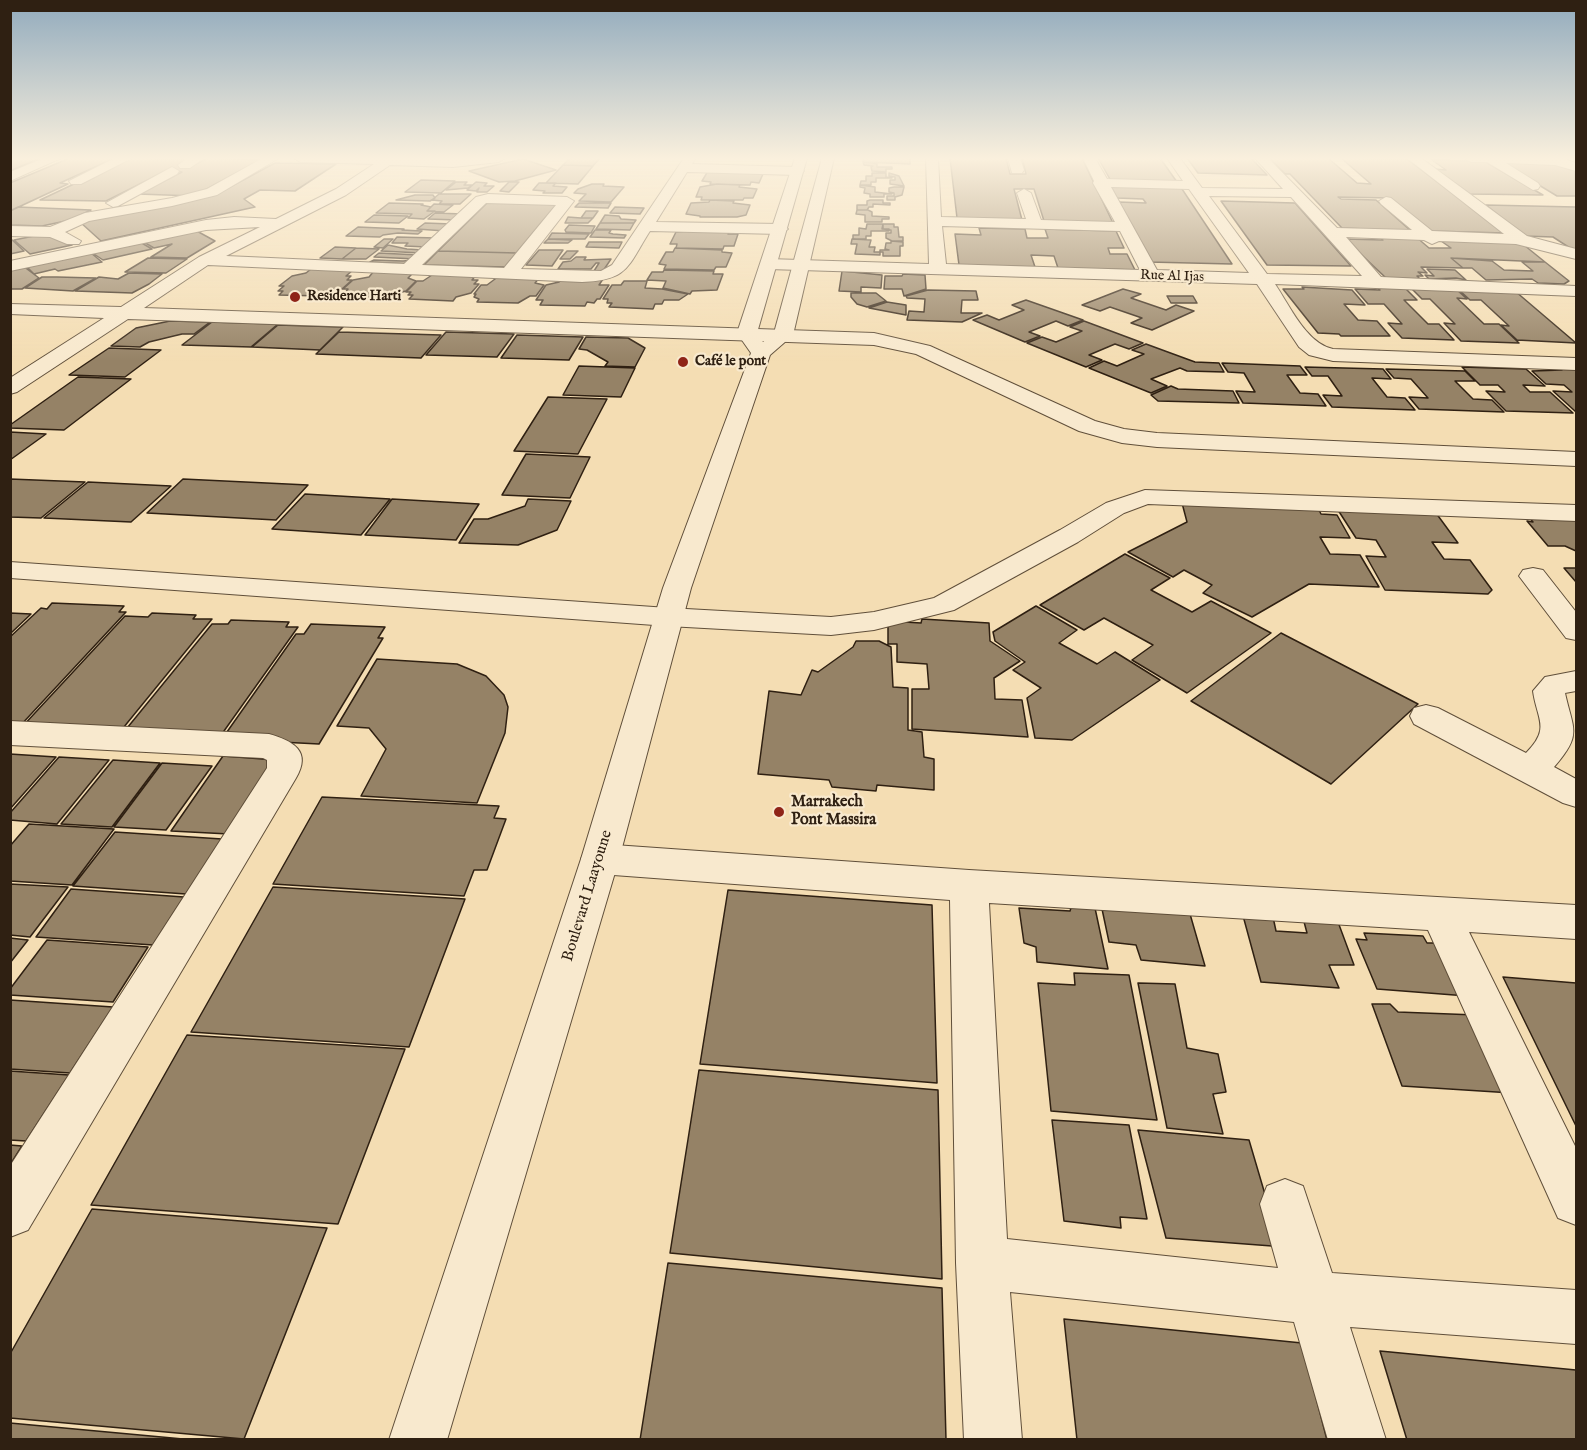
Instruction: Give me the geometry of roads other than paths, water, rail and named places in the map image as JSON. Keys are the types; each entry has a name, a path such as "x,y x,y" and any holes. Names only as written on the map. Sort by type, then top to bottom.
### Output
{"street":[{"path":"10,231 52,231 65,226"},
{"path":"10,266 208,226"},
{"path":"10,388 205,260 273,226"},
{"path":"408,269 453,226"},
{"path":"508,274 547,226"},
{"path":"205,260 582,277 605,276 618,268 647,226 780,229"},
{"path":"747,333 781,226"},
{"path":"747,333 761,353 783,335 812,226"},
{"path":"934,226 938,270"},
{"path":"1084,226 1124,227 1152,277"},
{"path":"1223,226 1306,343 1316,351 1333,355 1576,364"},
{"path":"1327,226 1376,282"},
{"path":"1415,226 1441,245"},
{"path":"1502,226 1551,262"},
{"path":"52,231 90,249"},
{"path":"1333,232 1519,239 1576,254"},
{"name":"Rue Al Ijas","path":"768,264 1376,282 1576,291"},
{"path":"10,309 874,339 923,350 1087,426 1122,436 1157,440 1576,459"},
{"name":"Boulevard Laayoune","path":"418,1440 600,859 668,617 761,353"},
{"path":"10,570 668,617 831,626 874,621 944,604 1116,508 1145,497 1576,513"},
{"path":"1533,576 1576,631"},
{"path":"1530,770 1556,742 1560,729 1550,701 1549,691 1556,684 1576,681"},
{"path":"1426,716 1576,794"},
{"path":"10,733 269,746 285,755 284,769 10,1212"},
{"path":"600,859 969,886 1576,922"},
{"path":"969,886 982,1263 993,1440"},
{"path":"1440,913 1576,1200"},
{"path":"1286,1204 1357,1440"},
{"path":"982,1263 1315,1298 1576,1317"}],"place":[{"name":"Residence Harti","path":"295,297"},
{"name":"Café le pont","path":"683,362"},
{"name":"Marrakech Pont Massira","path":"779,812"}]}
